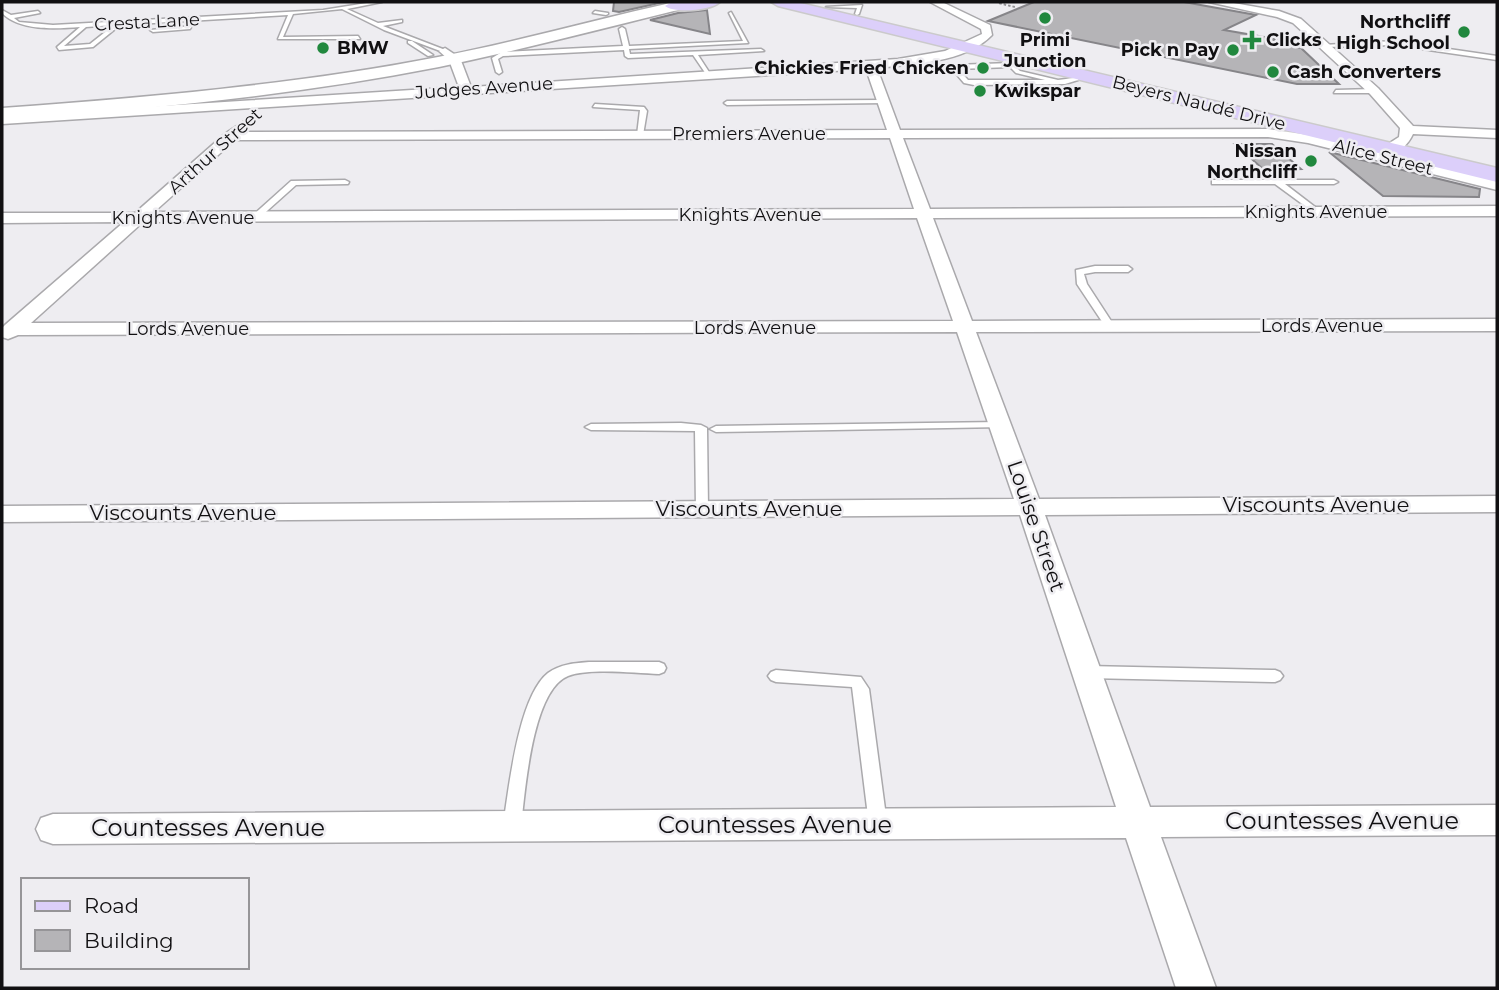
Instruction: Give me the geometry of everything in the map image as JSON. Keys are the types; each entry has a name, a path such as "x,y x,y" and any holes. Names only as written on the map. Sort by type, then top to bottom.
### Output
{"main road":[{"name":"Judges Avenue","path":"2,104 202,88 442,57 601,13 693,2"},
{"path":"667,4 713,2"},
{"name":"Beyers Naudé Drive","path":"763,2 783,3 974,38 1497,165"},
{"name":"Beyers Naudé Drive","path":"805,2 974,38 1078,74 1400,140 1497,175"},
{"name":"Judges Avenue","path":"2,114 233,93 442,57 667,4"},
{"path":"346,70 408,55 414,51 411,42"}],"street":[{"path":"935,2 974,38"},
{"path":"1214,2 1286,16 1297,21 1374,91 1400,140 1497,134"},
{"name":"Judges Avenue","path":"2,120 939,60 974,38"},
{"path":"442,57 466,89"},
{"path":"442,57 447,91"},
{"name":"Louise Street","path":"870,65 1030,506 1196,988"},
{"name":"Arthur Street","path":"7,334 270,102"},
{"name":"Premiers Avenue","path":"231,136 1268,133"},
{"name":"Alice Street","path":"1268,133 1308,139 1497,185"},
{"name":"Knights Avenue","path":"2,219 1497,211"},
{"name":"Lords Avenue","path":"7,334 1497,325"},
{"name":"Viscounts Avenue","path":"2,514 1497,504"},
{"name":"Countesses Avenue","path":"53,829 1497,820"}],"lane":[{"name":"Cresta Lane","path":"3,2 7,8 2,11 12,21 26,25 85,25 250,16 290,17 380,2"},
{"path":"250,16 253,8"},
{"path":"224,17 228,9"},
{"path":"343,9 442,57"},
{"path":"8,16 38,12"},
{"path":"499,72 495,58 502,54 746,42 731,13"},
{"path":"229,24 290,17"},
{"path":"290,17 280,38 358,38"},
{"path":"378,25 400,21"},
{"path":"85,25 59,48 85,48 96,44 119,23"},
{"path":"153,30 204,26"},
{"path":"622,29 628,56 761,51"},
{"path":"411,42 431,44 442,57"},
{"path":"1326,46 1409,44 1497,58"},
{"path":"695,54 708,75"},
{"path":"939,60 954,66 1008,65 1015,67 1018,72 1058,82"},
{"path":"954,66 965,81 970,82 1058,82 1074,80 1078,74"},
{"path":"1336,92 1374,91"},
{"path":"727,103 883,102"},
{"path":"595,106 642,108 644,111 640,135"},
{"path":"1215,181 1334,181"},
{"path":"1277,181 1315,212"},
{"path":"255,217 294,183 345,182"},
{"path":"1110,327 1082,284 1079,272 1096,269 1128,270"},
{"path":"716,429 1000,425"},
{"path":"591,427 701,428 702,509"},
{"path":"512,826 530,723 539,695 550,680 564,670 659,668"},
{"path":"1087,672 1275,676"},
{"path":"776,676 856,681 861,689 878,824"}],"path":[{"path":"1001,2 998,3 1016,7"},
{"path":"1135,57 1141,51"}],"building":[{"path":"614,2 664,2 619,12 613,11"},
{"path":"1034,2 1184,2 1256,15 1224,30 1277,39 1271,42 1301,48 1339,84 1297,84 988,21"},
{"path":"707,10 710,34 650,20 678,13"},
{"path":"1235,144 1272,144 1301,169 1264,170"},
{"path":"1329,152 1480,189 1479,197 1383,196"}],"place":[{"name":"Primi Junction","path":"1045,18"},
{"name":"Northcliff High School","path":"1464,32"},
{"name":"Clicks","path":"1252,40"},
{"name":"BMW","path":"323,48"},
{"name":"Pick n Pay","path":"1233,50"},
{"name":"Chickies Fried Chicken","path":"983,68"},
{"name":"Cash Converters","path":"1273,72"},
{"name":"Kwikspar","path":"980,91"},
{"name":"Nissan Northcliff","path":"1311,161"}]}
